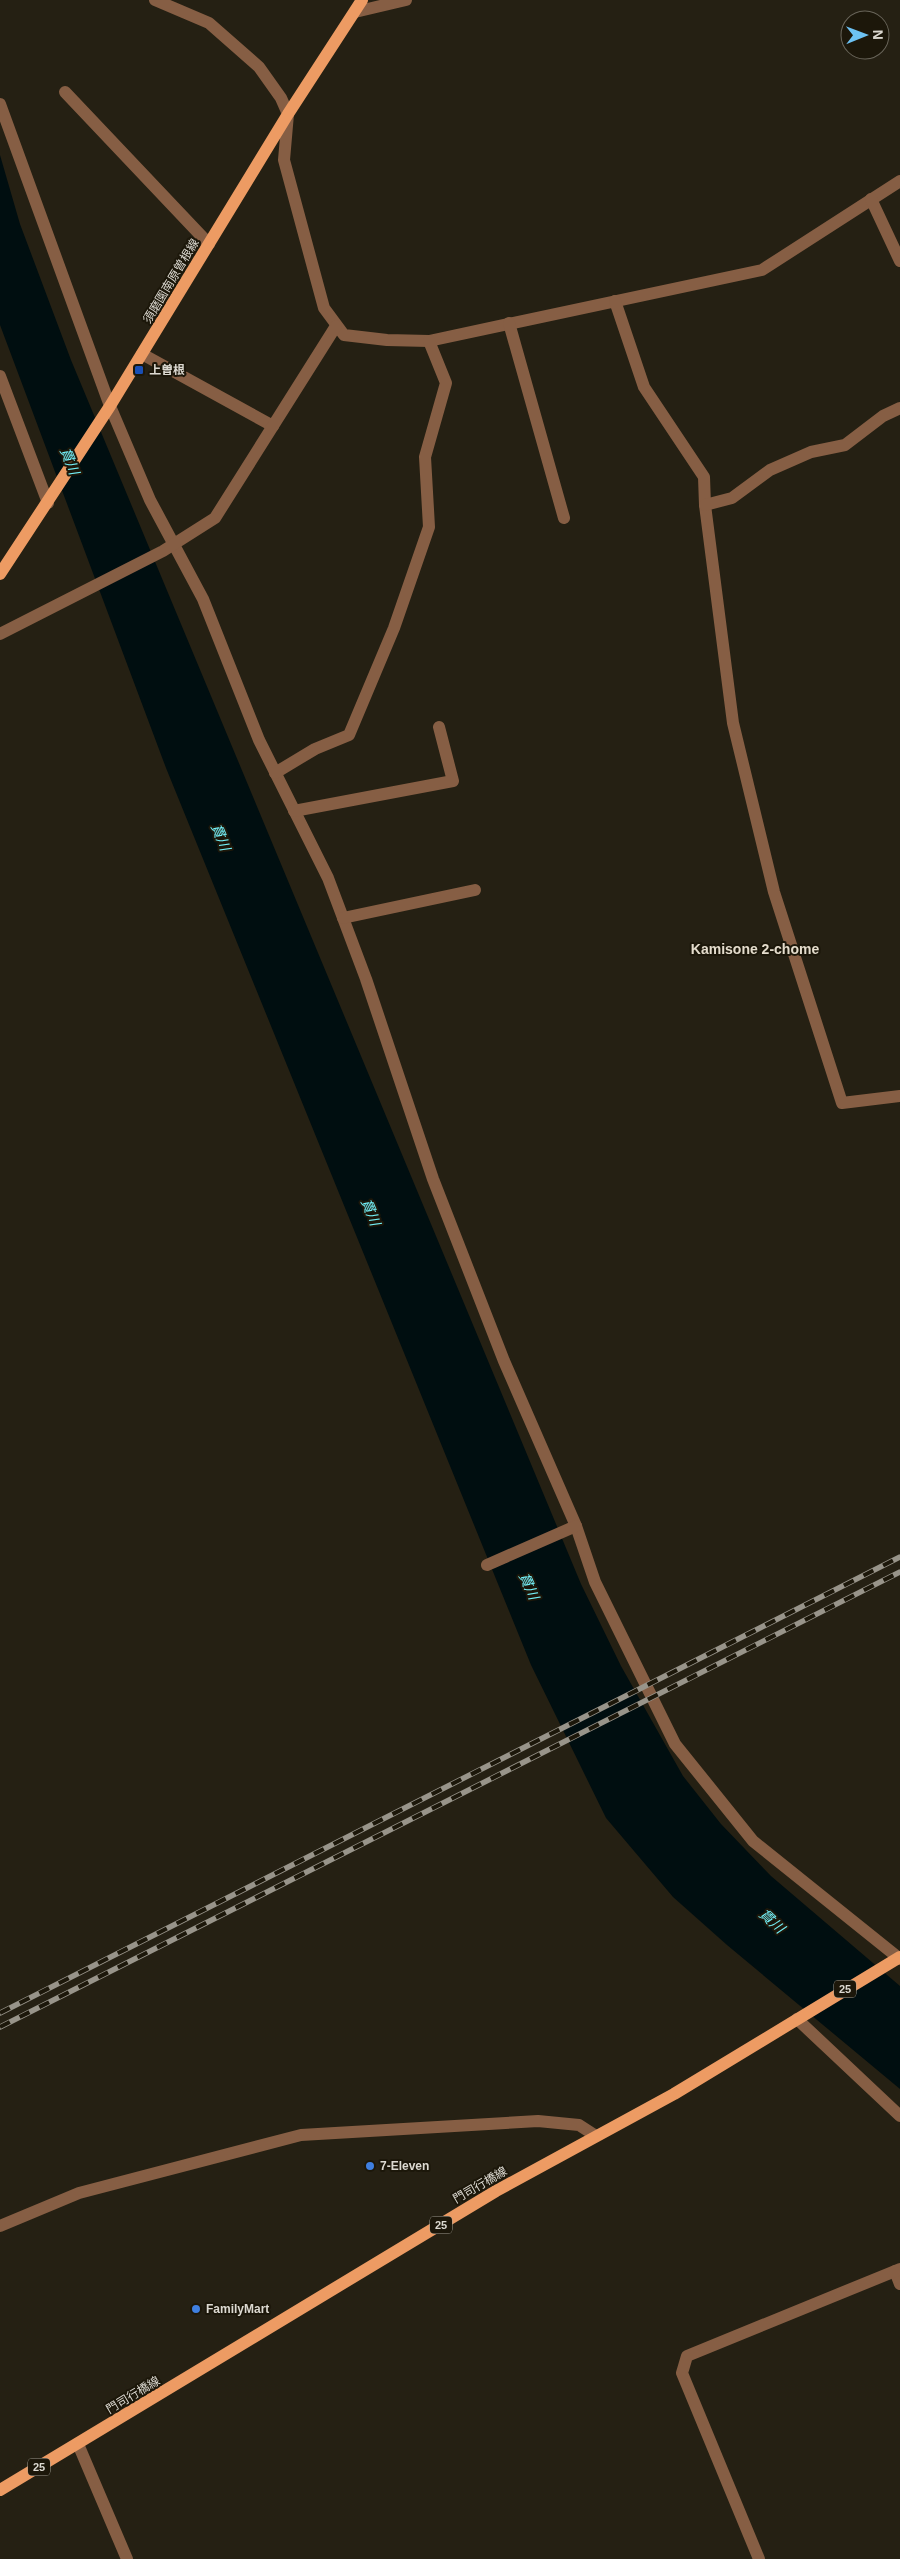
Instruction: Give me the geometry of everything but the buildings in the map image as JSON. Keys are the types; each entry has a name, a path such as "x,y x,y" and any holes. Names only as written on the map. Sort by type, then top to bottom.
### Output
{"main road":[{"name":"須磨園南原曽根線","path":"0,574 108,409 288,114 362,0"},
{"name":"門司行橋線","path":"0,2490 496,2191 674,2094 884,1965 900,1958"}],"street":[{"path":"155,0 209,23 259,67 281,98 288,114 284,160 324,308 344,335 388,340 429,341 762,270 900,181"},
{"path":"355,12 406,0"},
{"path":"65,92 209,244"},
{"path":"0,104 108,409 150,500 168,548 203,599 259,740 328,878 366,979 432,1179 595,1582 675,1744 753,1841 900,1958"},
{"path":"871,199 900,261"},
{"path":"615,301 644,387 704,477 705,505 733,723 774,892 842,1103 900,1096"},
{"path":"509,323 564,518"},
{"path":"0,634 94,588 168,548 215,518 336,326"},
{"path":"275,774 315,750 349,734 394,628 429,527 425,457 446,384 429,341"},
{"path":"142,354 273,426"},
{"path":"0,376 51,498"},
{"path":"705,505 732,498 770,470 811,452 845,445 883,416 900,408"},
{"path":"294,811 453,781 439,727"},
{"path":"343,918 475,890"},
{"path":"487,1565 572,1529"},
{"path":"802,2016 900,2116"},
{"path":"0,2226 79,2193 301,2134 538,2121 579,2125 596,2136"},
{"path":"759,2559 682,2373 687,2356 898,2270 900,2284"},
{"path":"78,2444 127,2559"}],"water":[{"name":"貫川","path":"0,155 20,224 71,360 581,1584 621,1666 683,1776 721,1824 771,1876 900,1986 900,2089 727,1945 673,1897 606,1818 531,1665 166,768 0,325"}],"railway":[{"path":"0,2013 900,1557"},
{"path":"0,2027 900,1572"}],"place":[{"name":"上曽根","path":"139,370"},
{"name":"7-Eleven","path":"370,2166"},
{"name":"FamilyMart","path":"196,2309"}],"district":[{"name":"Kamisone 2-chome","path":"755,949"}]}
